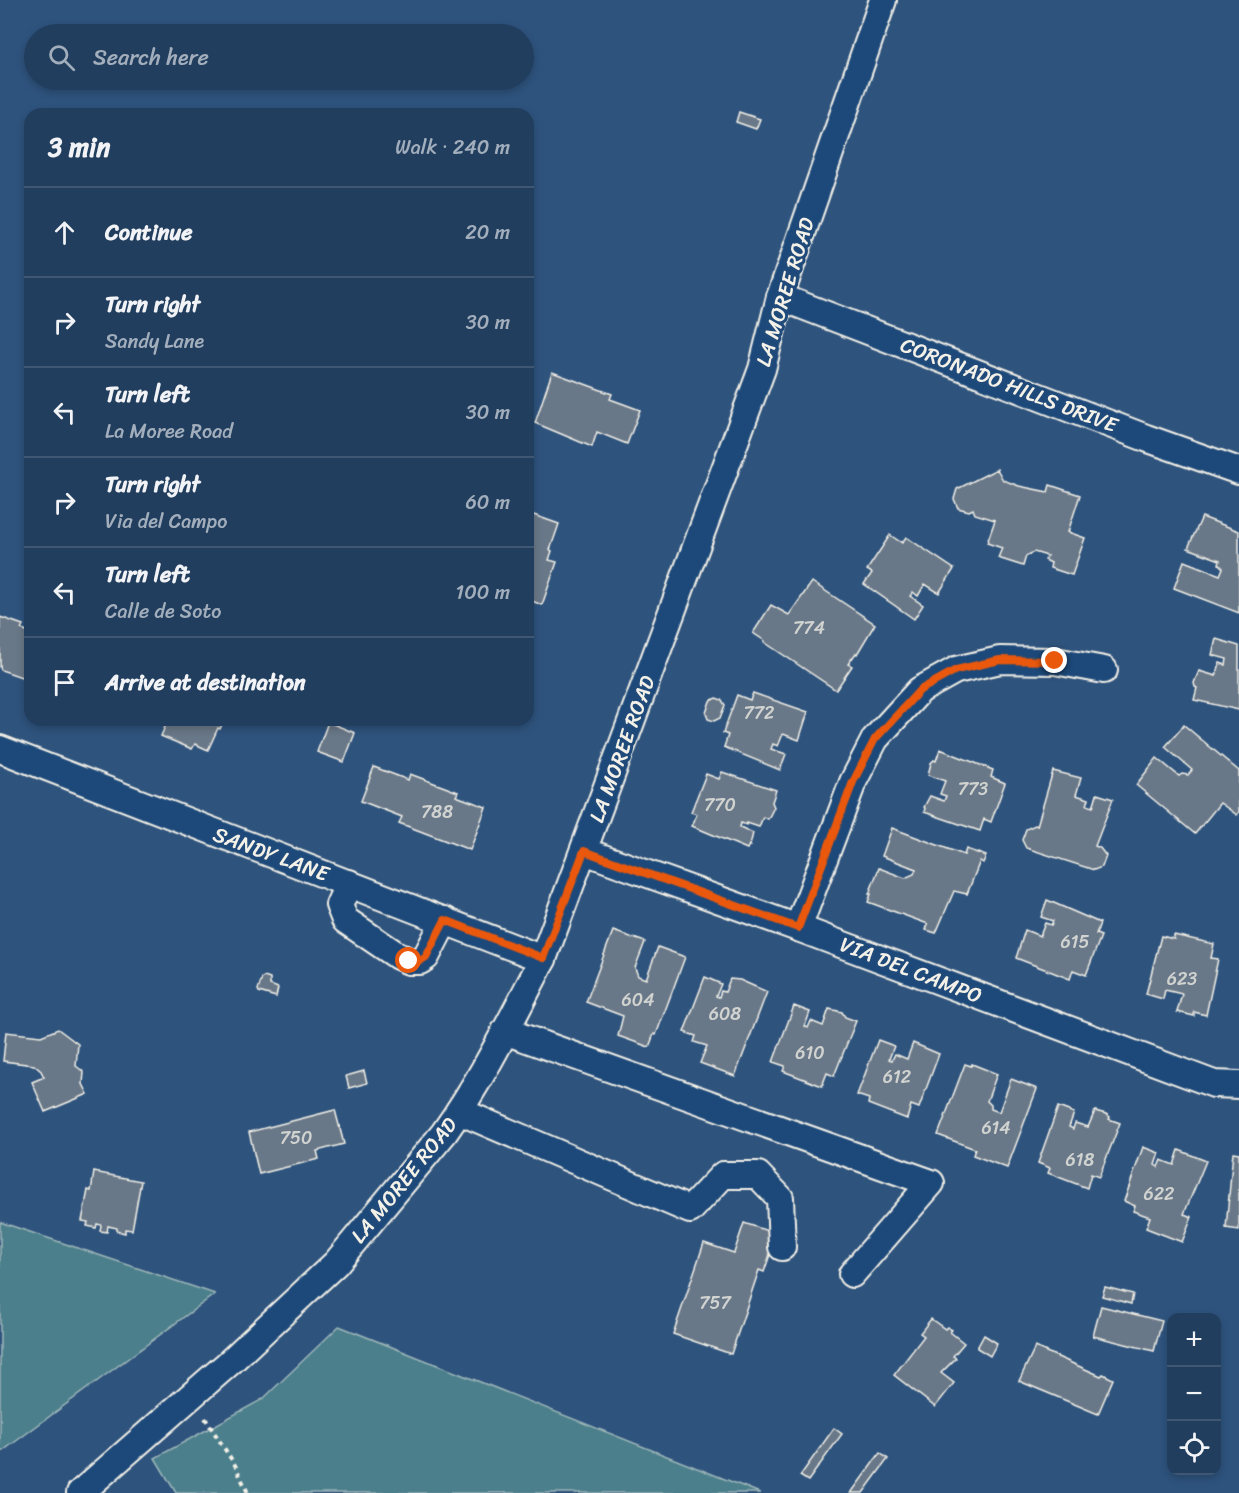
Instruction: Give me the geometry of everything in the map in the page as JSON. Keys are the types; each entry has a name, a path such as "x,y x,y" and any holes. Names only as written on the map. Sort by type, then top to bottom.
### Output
{"street":[{"name":"LA MOREE ROAD","path":"80,1493 300,1299 336,1263 444,1133 505,1031 543,958 762,369 780,297 883,0"},
{"name":"CORONADO HILLS DRIVE","path":"780,297 1146,438 1239,471"},
{"path":"798,928 853,782 875,739 920,690 956,670 1000,660 1055,661 1104,670"},
{"name":"SANDY LANE","path":"0,749 205,830 543,958"},
{"name":"VIA DEL CAMPO","path":"584,851 798,928 1214,1084 1239,1085"},
{"path":"350,883 339,905 345,920 409,961 420,961 426,957 445,920"},
{"path":"505,1031 931,1183 852,1274"},
{"path":"459,1111 690,1210 723,1175 758,1175 780,1198 782,1247"}],"path":[{"path":"191,1396 235,1465 248,1493"}],"green space":[{"path":"0,1222 215,1294 0,1453"},
{"path":"339,1326 760,1493 176,1493 155,1458 263,1399"}],"building":[{"path":"739,112 760,119 756,129 736,122"},
{"path":"552,372 612,394 610,399 640,410 627,444 597,432 592,447 535,423"},
{"path":"997,469 1003,480 1019,486 1048,492 1050,485 1080,495 1068,532 1085,538 1072,575 1050,568 1051,563 1045,560 1047,556 1034,552 1026,556 1023,566 998,558 1002,548 987,543 995,520 975,514 973,509 969,511 958,508 954,499 957,489"},
{"path":"534,515 559,524 549,560 557,562 542,605 534,602"},
{"path":"1202,517 1239,531 1239,613 1174,588 1184,561 1220,575 1223,568 1219,564 1220,560 1188,548"},
{"path":"890,535 902,543 906,537 954,569 939,593 925,584 918,596 913,592 910,596 923,605 914,619 864,584 872,573 867,570"},
{"path":"812,582 875,624 857,654 848,664 852,666 836,690 753,633 771,605 789,615"},
{"path":"0,617 23,625 21,629 24,630 24,678 1,670"},
{"path":"1216,639 1239,646 1239,710 1194,700 1197,688 1194,683 1199,671 1216,676 1220,663 1226,665 1227,659 1212,655"},
{"path":"753,693 808,712 799,740 783,734 778,746 773,744 771,749 786,754 780,770 724,747 728,735 723,733 737,695 750,700"},
{"path":"716,698 722,700 725,705 720,718 714,721 708,719 706,713 710,701"},
{"path":"1184,725 1239,771 1239,812 1237,815 1220,803 1195,834 1136,785 1157,758 1179,776 1188,775 1192,770 1165,747"},
{"path":"165,726 221,726 220,729 218,728 208,750 195,744 192,749 161,736"},
{"path":"327,726 338,726 355,733 344,762 317,752"},
{"path":"940,749 993,770 991,777 1005,783 991,822 984,819 980,831 924,812 930,796 944,801 946,796 940,794 945,781 928,775 931,763 936,761"},
{"path":"374,767 408,780 410,774 458,792 456,796 486,807 470,850 399,823 402,817 361,801"},
{"path":"1053,771 1081,778 1076,795 1089,799 1087,805 1093,807 1097,794 1113,799 1095,846 1100,848 1106,856 1102,867 1094,870 1026,848 1022,840 1026,829 1037,826"},
{"path":"722,772 776,790 772,802 774,807 768,819 763,817 759,827 741,823 740,827 753,833 747,849 692,826 697,814 691,812 706,774 719,779"},
{"path":"892,828 964,855 966,849 986,856 983,863 980,861 967,894 954,891 936,933 926,930 928,924 868,902 879,868 905,878 914,874 916,869 882,856"},
{"path":"1047,900 1100,923 1096,934 1101,936 1086,975 1073,970 1070,979 1016,958 1025,930 1040,936 1045,923 1051,925 1053,921 1041,917"},
{"path":"613,931 645,942 635,968 638,976 646,979 658,947 685,957 656,1035 654,1034 649,1047 618,1036 623,1016 586,1002"},
{"path":"1174,935 1214,944 1211,958 1218,959 1206,1015 1194,1012 1194,1016 1177,1012 1182,994 1165,990 1163,999 1146,994 1161,936 1174,939"},
{"path":"264,977 270,979 270,985 278,988 276,997 259,992"},
{"path":"705,977 721,984 716,996 719,997 721,991 725,992 730,979 740,980 767,992 735,1076 700,1063 707,1046 694,1042 696,1036 684,1032"},
{"path":"794,1006 810,1012 805,1026 808,1028 811,1021 823,1026 829,1009 842,1012 845,1017 856,1021 834,1076 827,1073 822,1086 783,1071 785,1066 773,1062"},
{"path":"58,1029 78,1044 76,1066 84,1072 83,1084 88,1094 45,1112 32,1082 44,1077 41,1071 34,1065 3,1061 6,1032 41,1036"},
{"path":"878,1040 894,1046 889,1059 892,1060 895,1054 907,1059 913,1043 939,1054 919,1108 911,1105 907,1119 868,1104 869,1099 857,1095"},
{"path":"965,1064 971,1066 972,1064 997,1074 987,1101 991,1109 999,1112 1011,1079 1037,1089 1007,1168 973,1155 975,1149 938,1135"},
{"path":"364,1071 367,1083 349,1088 346,1076"},
{"path":"1058,1107 1074,1113 1069,1127 1073,1129 1075,1123 1088,1127 1095,1111 1106,1114 1110,1117 1109,1119 1120,1123 1099,1177 1091,1174 1087,1188 1048,1173 1050,1168 1038,1163"},
{"path":"335,1110 344,1144 317,1151 319,1159 259,1174 249,1132"},
{"path":"1143,1147 1159,1153 1155,1165 1158,1167 1161,1160 1174,1165 1179,1150 1206,1161 1184,1214 1192,1217 1182,1242 1146,1228 1150,1217 1133,1211 1135,1206 1124,1201"},
{"path":"1233,1152 1239,1153 1239,1230 1226,1228"},
{"path":"94,1172 141,1181 132,1230 125,1229 125,1233 108,1226 107,1232 100,1231 101,1225 97,1224 96,1228 87,1226 88,1222 82,1221"},
{"path":"744,1223 777,1234 764,1272 759,1270 731,1354 673,1334 704,1243 734,1253"},
{"path":"1105,1287 1133,1294 1131,1304 1102,1296"},
{"path":"1101,1306 1162,1321 1154,1351 1093,1336"},
{"path":"931,1319 945,1329 947,1327 952,1330 950,1332 964,1343 953,1356 956,1358 941,1373 954,1383 935,1407 894,1375 924,1336 920,1333"},
{"path":"984,1335 997,1343 990,1356 977,1348"},
{"path":"1035,1347 1113,1379 1098,1414 1019,1381"},
{"path":"834,1428 842,1434 808,1481 800,1476"},
{"path":"880,1453 888,1459 863,1493 851,1493"}],"route":[{"path":"409,961 420,961 426,957 445,920 543,958 584,851 798,928 853,782 875,739 920,690 956,670 1000,660 1055,661"}]}
